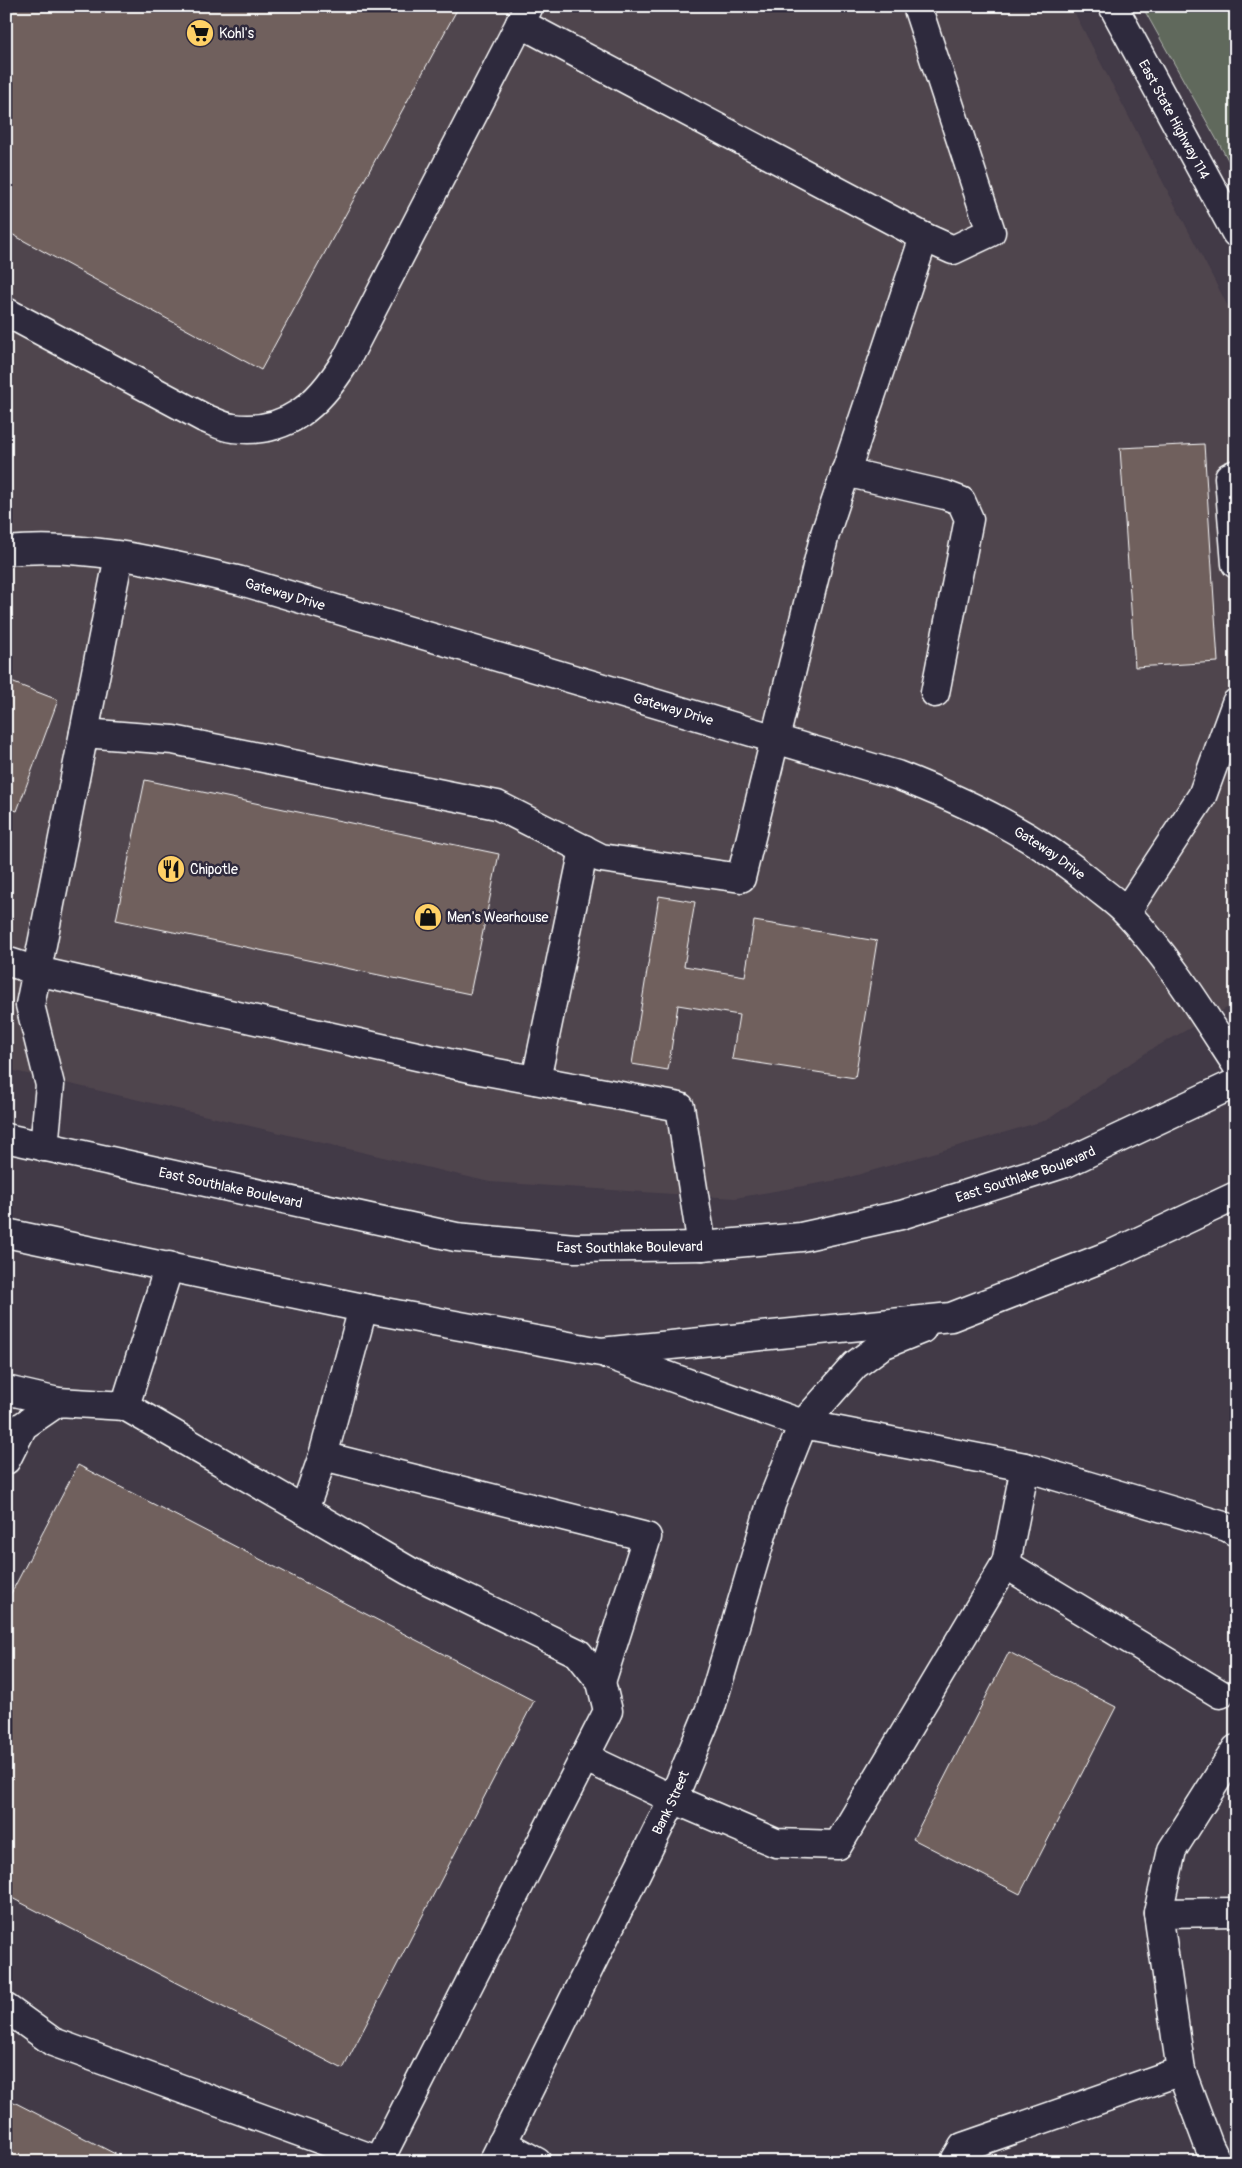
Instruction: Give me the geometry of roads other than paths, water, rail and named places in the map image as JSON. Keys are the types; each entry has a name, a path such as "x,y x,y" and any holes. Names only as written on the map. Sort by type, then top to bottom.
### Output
{"main road":[{"path":"6,312 204,418 232,428 261,428 284,423 309,408 329,388 345,362 524,15 924,236 953,250 991,232 917,6"},
{"name":"East State Highway 114","path":"1113,6 1236,233"},
{"path":"84,733 173,740 497,805 601,858 740,878 824,539 924,236"},
{"path":"845,472 945,494 961,501 969,519 935,693"},
{"path":"1236,474 1229,477 1236,564"},
{"name":"Gateway Drive","path":"6,551 32,548 101,552 154,561 241,581 897,775 958,799 1014,828 1072,866 1126,912 1170,966 1236,1064"},
{"path":"44,1147 50,1085 30,1005 120,556"},
{"path":"1126,912 1202,796 1236,704"},
{"path":"536,1080 584,849"},
{"path":"6,961 37,971 475,1069 680,1107 702,1246"},
{"name":"East Southlake Boulevard","path":"6,1138 456,1237 575,1248 702,1246 801,1237 901,1215 1066,1163 1236,1083"},
{"path":"601,1352 951,1317 1110,1255 1236,1196"},
{"path":"6,1233 363,1308 601,1352 803,1424 1024,1467 1228,1527 1236,1532"},
{"path":"125,1406 169,1266"},
{"path":"304,1510 323,1456 363,1308"},
{"name":"Bank Street","path":"497,2153 673,1800 711,1708 771,1504 803,1424 855,1365 882,1345 951,1317"},
{"path":"6,1390 58,1402 125,1406 409,1571 578,1653 601,1682 608,1711 381,2161 53,2042 6,2008"},
{"path":"6,1460 23,1426 58,1402"},
{"path":"323,1456 647,1538 601,1682"},
{"path":"584,1757 673,1800 776,1843 838,1845 1005,1564 1024,1467"},
{"path":"1005,1564 1220,1694"},
{"path":"1217,2162 1208,2146 1182,2071 1158,1913 1172,1850 1236,1749"},
{"path":"1158,1913 1236,1912"},
{"path":"954,2162 962,2147 1182,2071"},
{"path":"497,2153 537,2162"}],"place":[{"name":"Kohl's","path":"200,33"},
{"name":"Chipotle","path":"171,869"},
{"name":"Men's Wearhouse","path":"428,917"}]}
